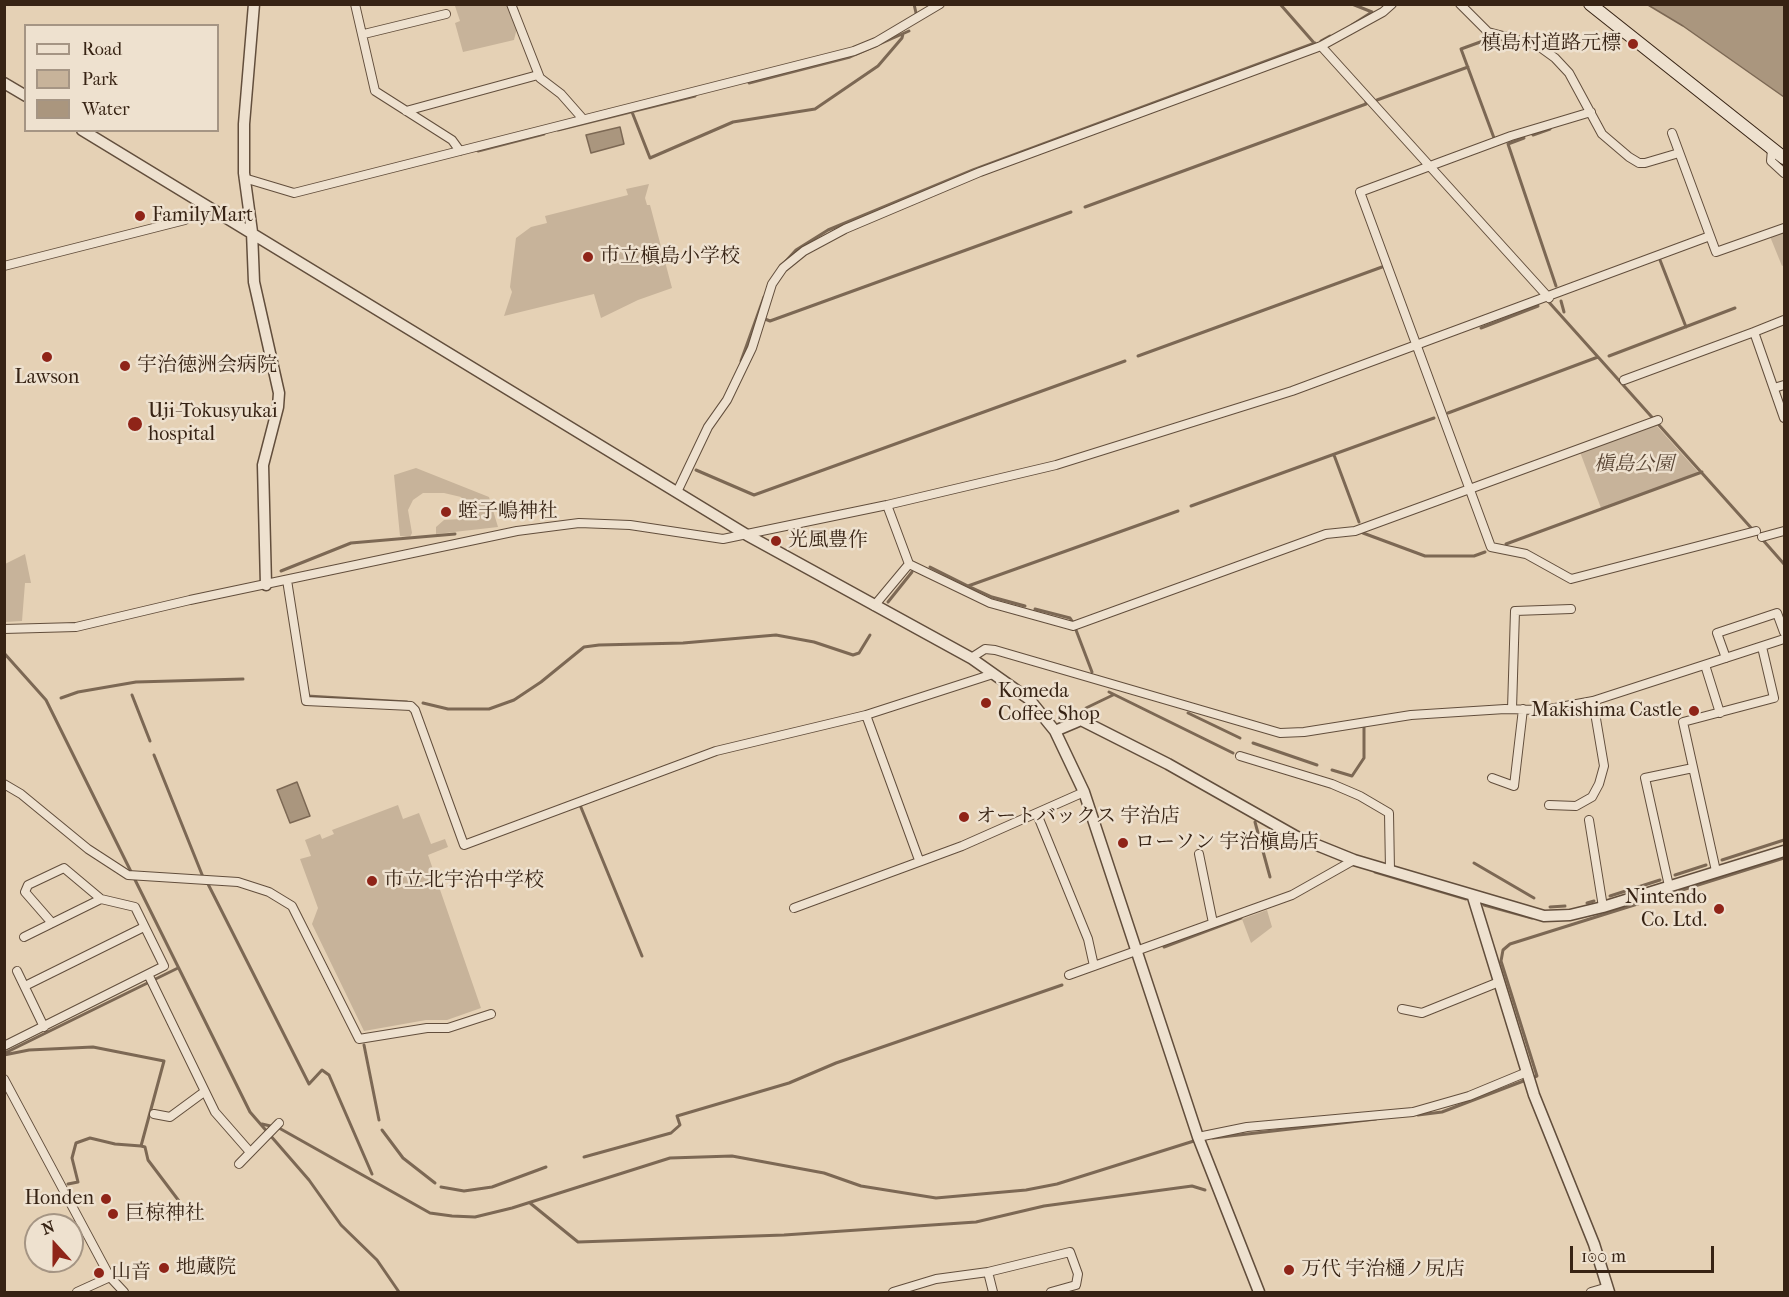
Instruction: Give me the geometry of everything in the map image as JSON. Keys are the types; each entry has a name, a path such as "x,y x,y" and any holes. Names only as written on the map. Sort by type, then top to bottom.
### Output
{"main road":[{"path":"1590,4 1785,158"}],"street":[{"path":"254,4 244,124 244,178 252,232 254,282 279,393 278,407 262,465 266,585"},
{"path":"355,4 364,34 375,91 452,140 460,151"},
{"path":"511,4 538,75 561,94 583,119"},
{"path":"244,178 294,193 854,51 876,42 940,4"},
{"path":"678,492 708,427 727,400 752,348 772,284 783,268 804,251 845,229 980,172 1321,46 1383,12 1392,4"},
{"path":"1460,4 1488,32 1537,45 1555,58 1569,73 1602,134 1639,163 1679,153"},
{"path":"364,34 446,14"},
{"path":"1321,46 1549,298"},
{"path":"406,111 538,75"},
{"path":"4,83 24,95"},
{"path":"1591,112 1511,136 1360,192 1491,547 1526,554 1571,579 1759,534 1785,531"},
{"path":"85,132 747,535 971,658 1029,699 1055,731 1084,792 1198,1137 1259,1293"},
{"path":"1672,133 1716,252 1785,228"},
{"path":"1772,149 1771,161 1785,173"},
{"path":"4,266 185,220 203,204"},
{"path":"4,629 76,627 518,531 579,523 630,525 723,539 887,505 1056,465 1293,391 1549,298 1710,236"},
{"path":"1624,380 1785,320"},
{"path":"1754,332 1785,418"},
{"path":"1774,388 1785,385"},
{"path":"887,505 909,564 990,603 1073,626 1326,534 1355,531 1658,420"},
{"path":"874,606 909,564"},
{"path":"287,580 306,701 411,706 416,710 464,845 716,751 866,715 993,674"},
{"path":"1512,709 1515,611 1571,609"},
{"path":"1726,658 1717,633 1777,613 1785,632"},
{"path":"971,658 985,649 995,650 1281,733 1304,732 1411,716 1512,709 1544,710 1593,701 1785,639"},
{"path":"1716,871 1683,722 1774,698 1762,647"},
{"path":"1705,665 1720,713"},
{"path":"1549,805 1576,806 1592,797 1599,784 1604,766 1593,701"},
{"path":"1492,778 1514,786 1523,709"},
{"path":"866,715 919,860"},
{"path":"1055,731 1081,720 1168,764 1297,837 1354,860 1473,897 1544,916 1570,915 1603,907 1785,851"},
{"path":"1240,756 1332,784 1360,796 1389,813 1390,870"},
{"path":"1669,886 1645,778 1693,768"},
{"path":"4,784 21,794 88,849 128,875 238,882 269,892 292,906 359,1039 427,1028 448,1028 491,1014"},
{"path":"794,908 962,846 1084,792"},
{"path":"1037,813 1088,939 1094,966"},
{"path":"1589,820 1603,907"},
{"path":"1199,854 1213,923"},
{"path":"1069,975 1292,895 1354,860"},
{"path":"4,1046 164,966 135,907 101,899 64,868 28,885 25,892 52,923"},
{"path":"1473,897 1527,1072 1594,1244 1609,1290 1591,1293"},
{"path":"24,937 101,899"},
{"path":"25,986 144,927"},
{"path":"18,971 44,1027"},
{"path":"148,974 215,1112 250,1152"},
{"path":"1402,1009 1422,1013 1499,982"},
{"path":"1198,1137 1247,1127 1413,1112 1469,1096 1527,1072"},
{"path":"4,1079 110,1277 123,1293"},
{"path":"154,1114 170,1118 204,1092"},
{"path":"239,1164 279,1123"},
{"path":"893,1293 936,1279 988,1272 1070,1252 1078,1274 1076,1285 1052,1293"},
{"path":"988,1272 993,1293"},
{"path":"77,1293 110,1277"}],"green space":[{"path":"461,4 508,5 517,28 514,40 463,52 455,23 460,21 455,6"},
{"path":"649,184 645,198 647,205 650,205 672,288 638,300 601,318 594,294 504,316 512,292 510,287 516,238 531,227 547,223 545,216 628,195 626,189"},
{"path":"1784,229 1784,265 1782,266 1769,234"},
{"name":"槇島公園","path":"1656,425 1699,473 1601,508 1580,452"},
{"path":"416,468 489,497 498,527 436,534 436,527 444,520 461,519 465,514 464,501 461,497 444,493 423,493 413,500 408,510 412,533 410,537 400,536 394,475"},
{"path":"25,554 31,583 25,583 22,621 5,622 5,564"},
{"path":"398,805 403,819 419,813 431,844 445,839 448,847 428,855 481,1008 447,1020 426,1020 364,1031 312,924 318,908 300,859 311,856 305,840 320,834 322,839 334,834 332,830"},
{"path":"1267,910 1272,927 1251,943 1242,919"}],"water":[{"path":"1648,5 1784,5 1784,97 1683,26"},
{"path":"620,127 624,144 591,153 586,135"},
{"path":"297,782 310,816 290,823 277,790"}],"waterway":[{"path":"914,4 916,13"},
{"path":"1280,4 1315,44"},
{"path":"1352,4 1372,12 1352,25"},
{"path":"749,83 850,57 909,31"},
{"path":"632,112 650,158 733,122 815,109 878,66 903,34"},
{"path":"1321,41 1330,36"},
{"path":"1494,37 1461,49 1494,138"},
{"path":"786,261 796,250 828,230 973,170 1315,43"},
{"path":"1377,100 1468,67"},
{"path":"558,130 695,96"},
{"path":"1085,207 1366,104 1366,100"},
{"path":"1533,135 1550,129"},
{"path":"478,151 544,134"},
{"path":"1524,138 1508,144 1556,286"},
{"path":"765,319 770,321 1071,212"},
{"path":"1660,260 1686,327"},
{"path":"1138,356 1382,267"},
{"path":"741,361 764,297"},
{"path":"1547,300 1753,530"},
{"path":"1561,301 1564,312"},
{"path":"1481,328 1538,306"},
{"path":"1609,356 1735,308"},
{"path":"1448,413 1598,357"},
{"path":"696,470 754,495 1125,361"},
{"path":"1191,506 1434,418"},
{"path":"1334,455 1359,522"},
{"path":"1506,544 1702,472"},
{"path":"930,567 968,586 1178,511"},
{"path":"1363,533 1425,556 1474,556 1485,552"},
{"path":"281,571 351,543 455,534"},
{"path":"1762,539 1784,564"},
{"path":"888,602 912,572"},
{"path":"968,586 992,597 1025,606"},
{"path":"1035,609 1070,618 1074,624"},
{"path":"1076,630 1092,672"},
{"path":"423,703 448,709 489,709 514,700 541,682 584,647 683,643 776,635 814,642 853,655 859,653 870,635"},
{"path":"4,653 46,700 250,1112 309,1180 341,1225 377,1260 399,1292"},
{"path":"61,698 78,692 136,682 243,679"},
{"path":"1109,692 1233,753"},
{"path":"132,695 150,741"},
{"path":"1086,708 1113,695"},
{"path":"307,696 407,702"},
{"path":"1188,713 1240,738"},
{"path":"1332,770 1352,776 1364,758 1364,726"},
{"path":"1253,743 1317,765"},
{"path":"154,755 203,877"},
{"path":"580,805 642,956"},
{"path":"1255,822 1270,877"},
{"path":"1722,860 1784,840"},
{"path":"1532,1078 1537,1076 1501,961 1503,950 1510,944 1784,858"},
{"path":"1474,863 1534,898"},
{"path":"1675,875 1706,865"},
{"path":"1375,872 1466,899"},
{"path":"1610,896 1660,880"},
{"path":"207,882 309,1084 322,1070 329,1075 372,1174"},
{"path":"1587,903 1594,901"},
{"path":"1484,905 1532,918"},
{"path":"1550,907 1565,906"},
{"path":"1164,947 1241,918"},
{"path":"5,1053 178,968"},
{"path":"584,1157 671,1133 680,1125 677,1116 789,1083 836,1063 1062,985"},
{"path":"364,1045 379,1120"},
{"path":"4,1055 29,1050 93,1047 164,1061 141,1146"},
{"path":"1418,1115 1442,1112 1526,1080"},
{"path":"1213,1138 1376,1119"},
{"path":"262,1124 279,1128 430,1213 475,1217 512,1208 670,1158 732,1156 824,1173 861,1186 936,1198 1026,1190 1057,1184 1197,1140"},
{"path":"382,1130 403,1158 435,1183"},
{"path":"68,1184 78,1182 72,1158 76,1143 90,1138 115,1144 145,1147 148,1160 185,1209 175,1219"},
{"path":"441,1187 464,1191 492,1187 546,1167"},
{"path":"530,1203 578,1242 784,1235 976,1222 1044,1206 1192,1186 1205,1190"}],"place":[{"name":"槙島村道路元標","path":"1633,44"},
{"name":"FamilyMart","path":"140,216"},
{"name":"市立槇島小学校","path":"588,257"},
{"name":"Lawson","path":"47,357"},
{"name":"宇治徳洲会病院","path":"125,366"},
{"name":"Uji-Tokusyukai hospital","path":"135,424"},
{"name":"蛭子嶋神社","path":"446,512"},
{"name":"光風豊作","path":"776,541"},
{"name":"Komeda Coffee Shop","path":"986,703"},
{"name":"Makishima Castle","path":"1694,711"},
{"name":"オートバックス 宇治店","path":"964,817"},
{"name":"ローソン 宇治槇島店","path":"1123,843"},
{"name":"市立北宇治中学校","path":"372,881"},
{"name":"Nintendo Co. Ltd.","path":"1719,909"},
{"name":"Honden","path":"106,1199"},
{"name":"巨椋神社","path":"113,1214"},
{"name":"地蔵院","path":"164,1268"},
{"name":"万代 宇治樋ノ尻店","path":"1289,1270"},
{"name":"山音","path":"99,1273"}]}
